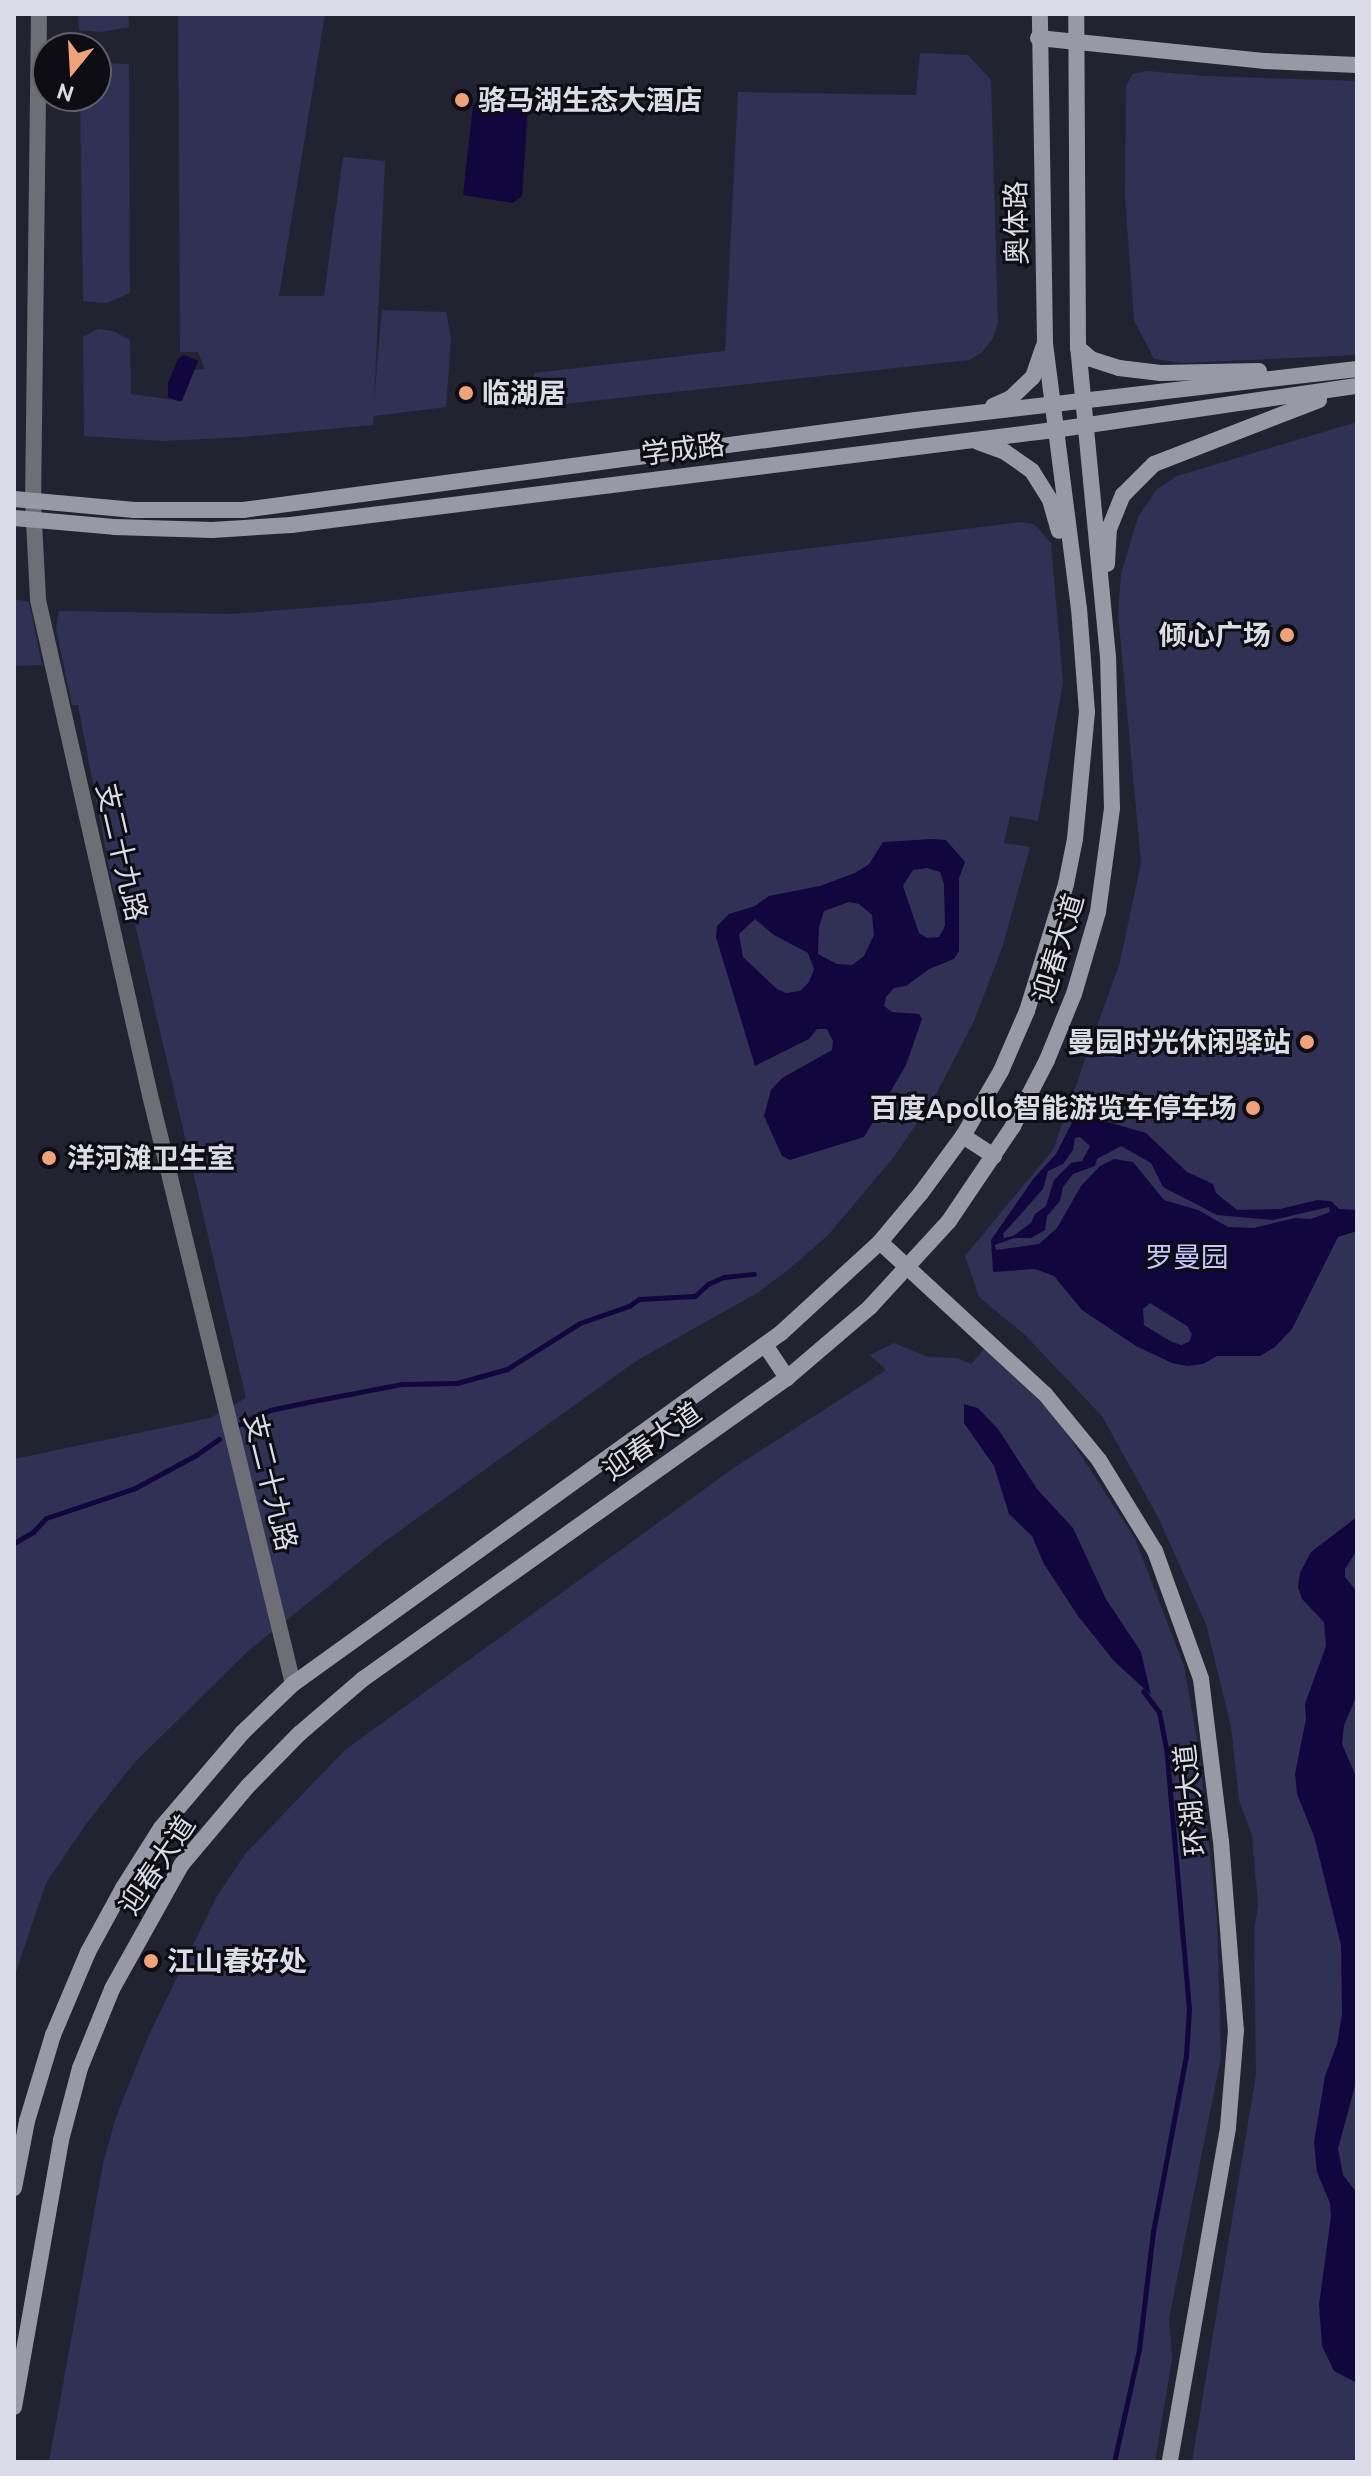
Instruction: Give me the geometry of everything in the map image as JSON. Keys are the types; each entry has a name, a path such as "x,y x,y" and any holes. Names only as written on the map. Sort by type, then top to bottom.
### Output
{"main road":[{"name":"奥体路","path":"1040,14 1045,342 1054,430"},
{"path":"1076,14 1078,348 1084,425"},
{"path":"1038,38 1266,61 1357,65"},
{"path":"975,413 1011,398 1033,377 1045,342"},
{"path":"1078,348 1091,359 1161,373 1357,369"},
{"name":"学成路","path":"14,499 134,510 243,510 975,413 1357,369"},
{"name":"学成路","path":"14,518 34,522 212,530 291,525 1054,430 1355,387"},
{"path":"1103,610 1109,529 1123,495 1154,464 1355,387"},
{"name":"迎春大道","path":"14,2407 61,2140 80,2068 112,1989 182,1864 268,1765 363,1679 787,1378 870,1307 949,1221 1030,1097 1074,994 1105,884 1112,808 1111,720 1103,610 1084,425"},
{"name":"迎春大道","path":"14,2188 27,2121 53,2035 88,1952 161,1828 242,1733 293,1684 765,1345 880,1242 963,1136 1001,1071 1027,1011 1066,884 1075,839 1087,712 1079,609 1054,430"},
{"path":"972,440 1005,452 1032,471 1050,500 1079,609"},
{"path":"963,1136 994,1156"},
{"name":"环湖大道","path":"880,1242 1045,1394 1099,1460 1155,1551 1201,1679 1221,1841 1236,2030 1228,2128 1170,2462"},
{"path":"765,1345 787,1378"}],"street":[{"name":"支二十九路","path":"39,14 33,503 41,614 150,1095 293,1684"}],"green space":[{"path":"78,14 128,14 129,27 101,32 79,30"},
{"path":"178,14 325,14 279,296 324,296 343,157 385,161 374,402 382,310 446,312 451,338 446,407 374,416 373,425 243,437 164,441 84,436 83,337 98,329 113,331 130,340 131,394 182,401 194,370 205,369 198,352 180,352"},
{"path":"920,53 968,55 991,80 998,323 993,338 981,353 969,360 535,407 534,373 725,351 738,92 916,95"},
{"path":"112,63 129,64 130,293 107,303 83,301 80,112 112,112"},
{"path":"1147,71 1357,81 1357,355 1183,363 1154,359 1134,320 1125,197 1126,87 1132,74"},
{"name":"罗曼园","path":"1357,422 1357,2462 1192,2462 1256,2075 1254,1932 1258,1905 1252,1835 1239,1800 1231,1727 1206,1624 1158,1517 1102,1416 1024,1334 979,1297 965,1256 1053,1150 1120,962 1141,863 1118,613 1121,574 1138,517 1157,489 1177,476"},
{"path":"1022,522 1035,525 1051,543 1063,682 1038,821 1010,816 1004,843 1030,847 1003,945 974,1021 934,1098 893,1158 828,1235 787,1271 757,1293 636,1361 384,1542 248,1651 134,1763 86,1824 46,1883 14,1978 14,1459 210,1418 246,1398 130,903 124,892 114,893 78,705 72,705 56,629 59,611 231,614 371,603"},
{"path":"14,599 29,602 42,665 14,666"},
{"path":"894,1343 928,1357 958,1358 971,1364 985,1348 1057,1418 1135,1539 1184,1666 1199,1750 1217,1919 1221,2057 1169,2319 1172,2359 1155,2462 49,2462 103,2164 116,2117 148,2037 217,1896 246,1853 345,1750 735,1467 886,1370 870,1355"}],"shaded area":[{"path":"473,105 528,106 522,196 513,203 463,195"},
{"path":"184,355 198,361 182,401 178,401 168,397 168,383 178,359"},
{"path":"946,840 965,862 959,878 959,951 954,959 929,969 906,986 894,988 886,997 884,1006 892,1012 919,1014 922,1019 906,1065 864,1137 790,1160 782,1156 764,1116 771,1090 782,1078 832,1050 833,1041 827,1029 817,1029 809,1039 755,1066 716,937 717,926 729,914 755,906 769,896 820,886 855,873 869,864 883,842","holes":["927,868 940,872 944,884 945,926 939,937 927,938 919,933 903,886 913,870","849,902 859,904 872,915 874,935 864,956 852,965 837,964 818,954 819,927 824,911","755,919 774,935 808,953 814,969 809,982 800,991 786,993 777,989 743,957 739,934"]},
{"path":"1077,1113 1146,1133 1187,1172 1213,1184 1216,1193 1237,1210 1280,1209 1317,1200 1331,1201 1339,1209 1357,1210 1357,1231 1338,1237 1292,1329 1275,1347 1260,1356 1217,1356 1203,1364 1187,1366 1172,1363 1136,1346 1082,1310 1054,1276 1035,1269 993,1272 991,1240 1034,1178 1056,1154","holes":["1080,1137 1090,1146 1082,1161 1071,1163 1054,1180 1046,1206 1035,1214 1031,1223 1013,1236 1004,1238 1003,1234 1043,1189 1048,1171 1063,1164 1073,1150 1075,1138","1121,1146 1151,1163 1163,1187 1217,1215 1273,1220 1329,1207 1330,1212 1311,1219 1295,1218 1254,1228 1228,1227 1198,1210 1164,1200 1133,1162 1114,1159 1100,1166 1081,1186 1057,1228 1039,1244 996,1250 995,1245 1014,1238 1031,1238 1045,1230 1047,1216 1060,1201 1063,1187 1073,1174 1095,1166 1097,1159","1150,1303 1187,1326 1192,1334 1189,1342 1181,1345 1170,1341 1144,1325 1143,1309"]},
{"path":"964,1404 978,1408 998,1429 1037,1489 1073,1528 1106,1599 1141,1652 1151,1695 1114,1661 1078,1616 1044,1564 1032,1536 1009,1514 994,1466 964,1423"},
{"path":"1357,1517 1357,1550 1345,1569 1345,1577 1357,1592 1357,1695 1344,1725 1342,1744 1357,1779 1357,2078 1338,2149 1343,2175 1357,2193 1357,2383 1334,2371 1322,2346 1319,2305 1331,2216 1330,2203 1317,2172 1314,2142 1325,2076 1337,2044 1342,2014 1341,1945 1314,1836 1297,1794 1295,1774 1306,1719 1305,1704 1326,1646 1324,1622 1302,1599 1298,1587 1300,1573 1311,1552"}],"waterway":[{"path":"238,1425 270,1410 303,1403 402,1384 457,1383 507,1369 580,1323 629,1306 639,1299 695,1296 708,1284 724,1277 754,1274"},
{"path":"14,1543 33,1532 46,1518 135,1488 219,1439"},
{"path":"1114,2462 1139,2349 1153,2232 1186,2056 1189,2009 1166,1748 1159,1712 1143,1691"}],"place":[{"name":"骆马湖生态大酒店","path":"462,100"},
{"name":"临湖居","path":"466,393"},
{"name":"倾心广场","path":"1287,635"},
{"name":"曼园时光休闲驿站","path":"1307,1042"},
{"name":"百度Apollo智能游览车停车场","path":"1253,1108"},
{"name":"洋河滩卫生室","path":"49,1158"},
{"name":"江山春好处","path":"151,1961"}]}
